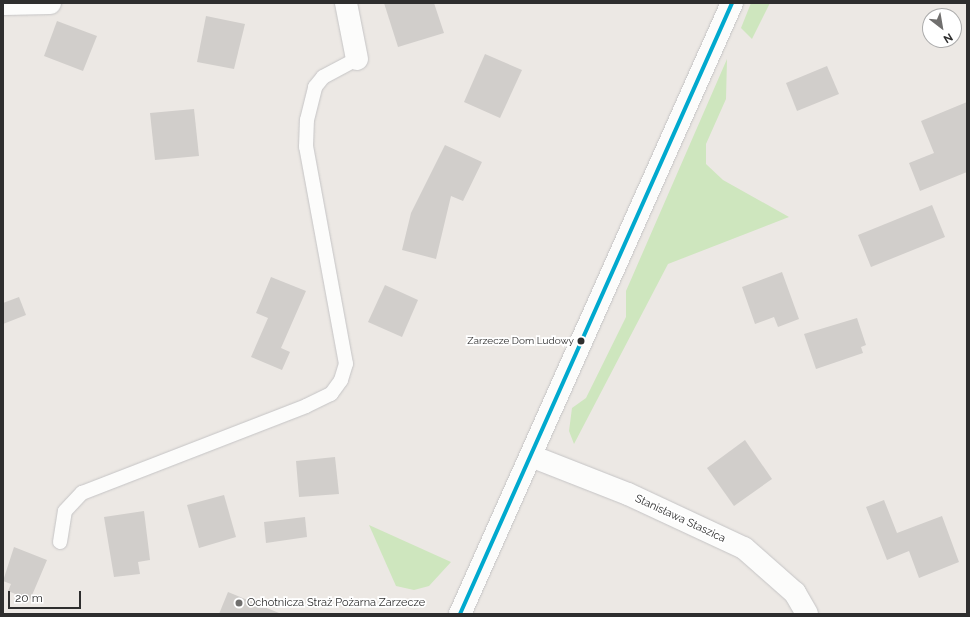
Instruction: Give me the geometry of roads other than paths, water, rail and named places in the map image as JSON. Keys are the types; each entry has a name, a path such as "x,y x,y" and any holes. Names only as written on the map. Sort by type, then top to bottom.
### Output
{"street":[{"path":"3,4 50,3"},
{"path":"346,3 357,59"},
{"path":"460,614 732,3"},
{"name":"Stanisława Staszica","path":"531,456 628,494 744,548 795,593 807,614"}],"lane":[{"path":"60,542 65,511 82,493 306,406 331,394 341,380 346,364 306,147 307,120 315,87 323,77 357,59"}],"place":[{"name":"Zarzecze Dom Ludowy","path":"581,341"},
{"name":"Ochotnicza Straż Pożarna Zarzecze","path":"239,603"}]}
